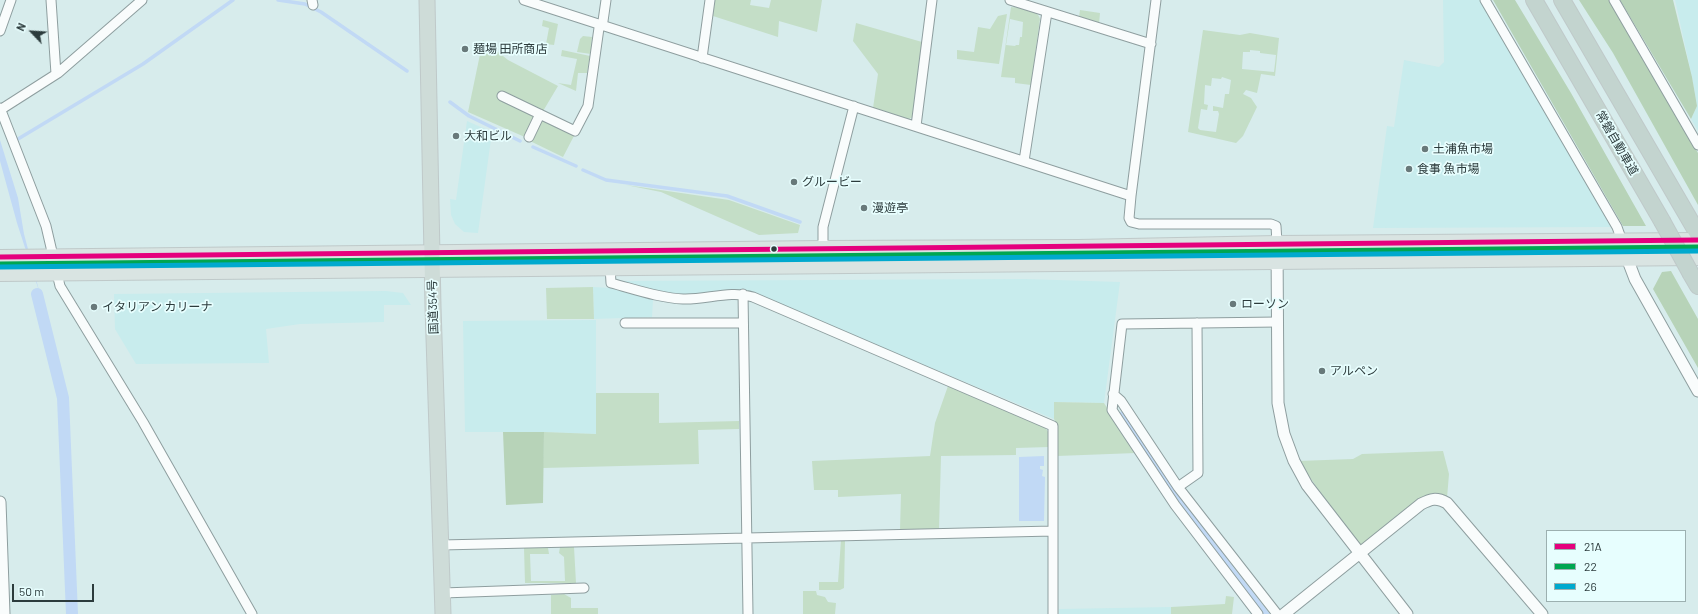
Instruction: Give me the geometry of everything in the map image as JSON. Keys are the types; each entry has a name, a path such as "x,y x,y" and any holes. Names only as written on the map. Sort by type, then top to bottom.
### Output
{"highway":[{"name":"国道354号","path":"427,0 432,270 443,614"},
{"name":"常磐自動車道","path":"1534,0 1695,280"},
{"name":"常磐自動車道","path":"1562,0 1694,227"}],"main road":[{"path":"0,257 823,248 1078,247 1277,243 1698,240"},
{"path":"0,274 823,265 1698,258"}],"street":[{"path":"0,31 12,0"},
{"path":"51,0 56,74"},
{"path":"142,0 56,74 0,109 46,226 60,286 142,422 252,614"},
{"path":"524,0 600,26 854,106 1131,196"},
{"path":"502,96 575,131 588,106 600,26 606,0"},
{"path":"702,58 710,0"},
{"path":"916,126 932,0"},
{"path":"1010,0 1151,44"},
{"path":"1156,0 1129,218 1131,222 1139,224 1272,224 1276,226 1278,403 1284,434 1294,461 1307,484 1407,614"},
{"path":"1485,0 1617,227 1622,241"},
{"path":"1614,0 1698,145"},
{"path":"1024,161 1047,12"},
{"path":"823,265 823,228 854,106"},
{"path":"529,137 540,114"},
{"path":"1437,243 1437,261"},
{"path":"609,250 611,283 645,293 682,299 743,294 1053,426 1053,614"},
{"path":"1627,258 1635,279 1698,391"},
{"path":"743,294 742,323 748,614"},
{"path":"1258,614 1175,505 1112,410 1113,394 1122,324 1278,322"},
{"path":"625,323 742,323"},
{"path":"1178,487 1198,472 1197,323"},
{"path":"1113,394 1121,401 1178,487 1277,614"},
{"path":"1284,614 1421,504 1432,498 1440,499 1447,503 1542,614"},
{"path":"0,502 4,614"},
{"path":"441,545 1053,531"},
{"path":"443,593 584,588"}],"shaded area":[{"path":"1443,0 1480,0 1611,227 1373,228 1387,126 1394,127 1404,60 1439,67 1444,62"},
{"path":"1675,0 1698,0 1698,131 1691,119 1697,106"},
{"path":"467,121 492,132 478,233 464,232 455,224 451,215 450,199 456,200"},
{"path":"0,140 18,198 24,234 40,294 17,223 0,161"},
{"path":"1025,279 1120,282 1104,403 1055,402 1054,419 749,292 740,290 681,297 617,281"},
{"path":"593,287 610,288 653,300 652,317 594,319"},
{"path":"386,291 403,293 411,305 384,305 384,322 300,324 266,329 269,363 136,364 115,329 114,294"},
{"path":"596,320 596,434 544,432 465,432 463,321"},
{"path":"1123,410 1231,564 1270,614 1263,614 1186,514 1119,413"},
{"path":"1044,456 1044,466 1040,466 1040,469 1043,470 1042,476 1045,477 1044,521 1019,521 1019,457"},
{"path":"1171,607 1171,614 1059,614 1059,609"}],"green space":[{"path":"715,0 751,0 750,5 769,8 771,0 822,0 817,32 779,21 778,37 713,16"},
{"path":"1493,0 1515,0 1571,93 1646,226 1623,226"},
{"path":"1579,0 1610,0 1698,153 1698,205 1613,53"},
{"path":"1620,0 1673,0 1692,77 1697,106 1691,119"},
{"path":"1011,7 1024,8 1036,13 1040,19 1031,85 1015,83 1015,78 1001,77","holes":["1010,19 1023,22 1022,37 1020,37 1019,45 1006,45"]},
{"path":"1080,10 1100,13 1099,24 1079,17"},
{"path":"1007,14 999,64 957,59 957,50 974,52 978,27 990,29 998,16"},
{"path":"543,20 558,24 554,45 546,44 549,28 542,26"},
{"path":"856,23 922,42 913,117 909,119 873,108 878,74 853,41"},
{"path":"1203,30 1240,35 1250,33 1279,38 1275,76 1261,74 1257,93 1246,90 1243,94 1251,98 1257,107 1243,136 1236,143 1188,132","holes":["1250,50 1276,55 1274,72 1242,69 1243,52 1250,52","1222,77 1231,80 1229,94 1225,94 1223,108 1213,106 1213,111 1218,111 1219,114 1216,132 1200,130 1198,128 1201,109 1207,110 1208,105 1204,104 1205,85 1211,86 1212,78 1221,79"]},
{"path":"583,36 592,37 591,54 577,52 580,39"},
{"path":"483,40 508,60 558,86 527,138 468,112"},
{"path":"562,50 590,56 587,73 578,73 576,91 558,83 571,85 577,59 561,56"},
{"path":"541,117 575,134 563,157 530,141"},
{"path":"626,185 729,200 800,225 798,233 759,235 661,192"},
{"path":"1671,271 1698,319 1698,368 1653,289 1662,272"},
{"path":"593,287 594,319 547,319 546,288"},
{"path":"948,386 1045,427 1048,432 1049,447 1016,448 1016,455 941,456 939,529 900,530 901,494 838,497 838,490 814,490 812,461 930,456 935,423"},
{"path":"596,393 659,393 659,423 739,421 739,429 698,430 699,464 543,468 544,432 596,434"},
{"path":"1054,402 1104,403 1136,453 1057,456 1057,425 1054,419"},
{"path":"503,432 544,432 543,503 506,505"},
{"path":"1443,451 1449,474 1447,498 1441,494 1432,493 1360,547 1298,461 1353,459 1362,454"},
{"path":"841,540 845,541 844,588 840,590 819,590 819,582 838,582"},
{"path":"560,547 574,547 576,583 525,583 524,548 548,548 549,554 530,554 531,581 565,581 564,557 559,553"},
{"path":"803,591 816,591 817,595 825,597 828,602 836,603 835,614 803,614"},
{"path":"564,594 571,598 571,608 598,608 598,614 551,614 551,595"},
{"path":"1226,596 1234,597 1232,614 1171,614 1171,607 1225,604"}],"waterway":[{"path":"18,139 143,64 233,0"},
{"path":"278,0 305,4 321,12 407,71"},
{"path":"450,102 469,116 520,141"},
{"path":"533,147 576,166"},
{"path":"583,170 606,180 727,196 800,222"},
{"path":"37,294 63,398 72,614"}],"transit line":[{"name":"21A","path":"0,257 1698,240"},
{"name":"22","path":"0,264 1698,247"},
{"name":"26","path":"0,267 1698,251"}],"place":[{"name":"麺場 田所商店","path":"465,49"},
{"name":"大和ビル","path":"456,136"},
{"name":"土浦魚市場","path":"1425,149"},
{"name":"食事 魚市場","path":"1409,169"},
{"name":"グルービー","path":"794,182"},
{"name":"漫遊亭","path":"864,208"},
{"name":"ローソン","path":"1233,304"},
{"name":"イタリアン カリーナ","path":"94,307"},
{"name":"アルペン","path":"1322,371"}]}
